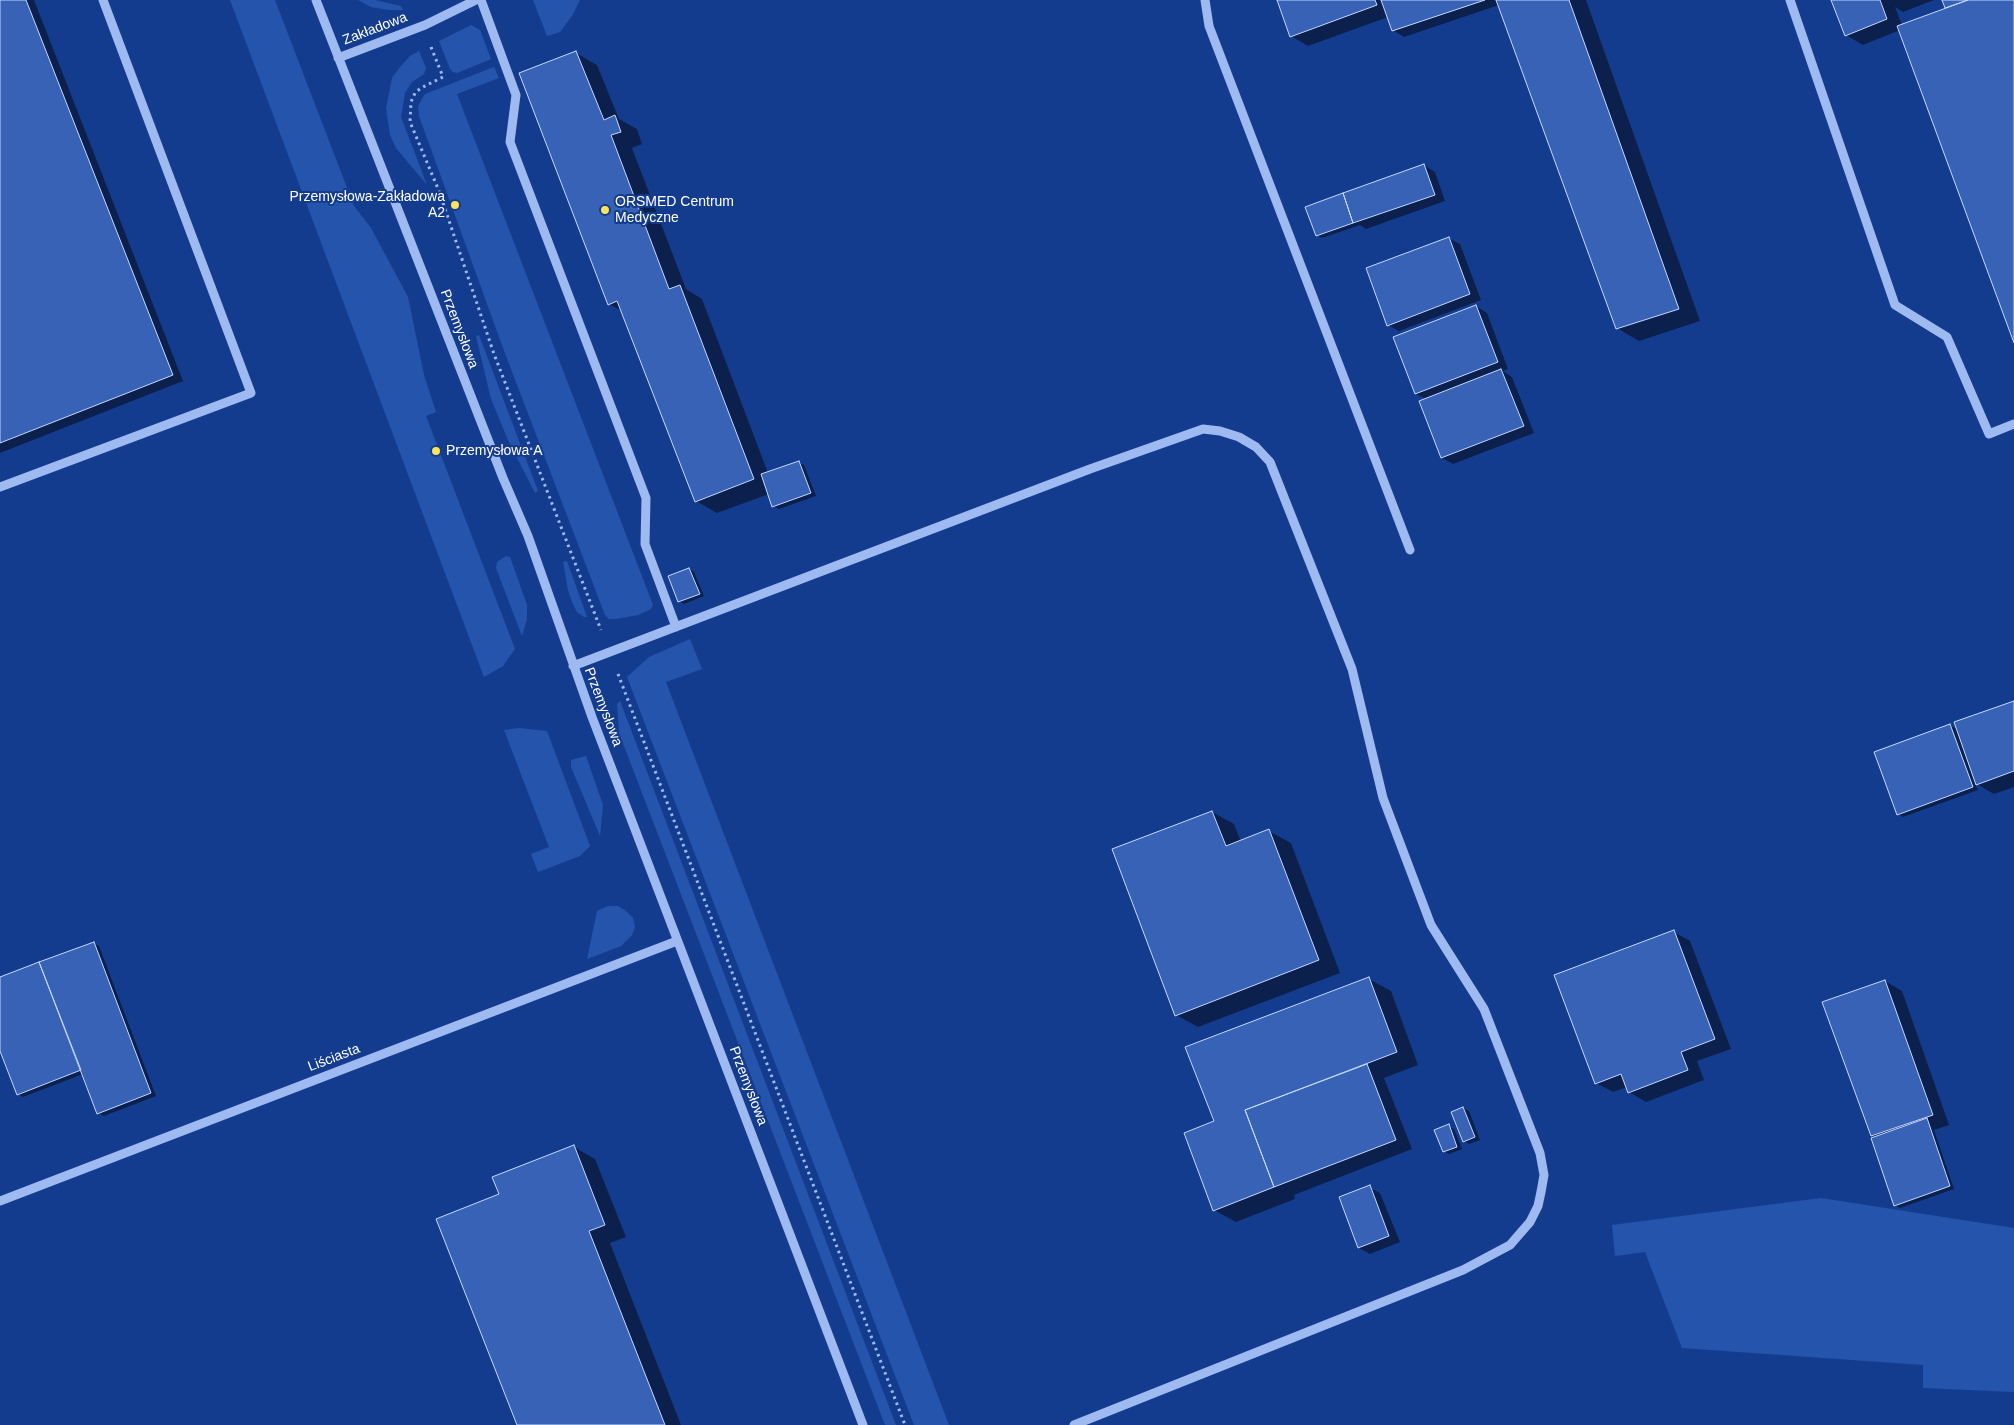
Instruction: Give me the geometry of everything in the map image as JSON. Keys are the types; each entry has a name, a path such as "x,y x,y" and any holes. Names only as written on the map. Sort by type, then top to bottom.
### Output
{"street":[{"path":"0,487 251,393 103,0"},
{"name":"Przemysłowa","path":"316,0 503,478 528,536 573,666 863,1425"},
{"name":"Zakładowa","path":"338,58 425,25 476,0"},
{"path":"480,0 516,95 510,142 646,498 645,544 676,627"},
{"path":"1205,0 1209,26 1410,550"},
{"path":"1790,0 1895,305 1947,336 1989,434 2014,424"},
{"path":"573,666 1090,469 1203,430 1220,431 1239,437 1256,447 1270,462 1352,669 1383,798 1431,925 1484,1010 1540,1152 1544,1175 1541,1192 1538,1206 1530,1222 1510,1245 1463,1270 1074,1425"},
{"name":"Liściasta","path":"0,1202 677,941"}],"path":[{"path":"425,25 443,77 415,93 410,102 410,122 439,191 494,354 905,1425"}],"shaded area":[{"path":"230,0 275,0 354,206 371,228 408,297 424,375 436,412 426,416 515,649 503,666 484,677"},
{"path":"358,0 375,0 401,6 403,10 371,7"},
{"path":"533,0 580,0 572,16 560,32 547,36"},
{"path":"471,25 480,30 491,59 457,73 453,72 439,41"},
{"path":"419,51 426,68 424,74 412,82 405,93 401,117 427,185 396,148 390,135 386,108 392,78 410,56"},
{"path":"494,67 499,78 457,94 653,605 651,609 638,615 609,619 605,615 503,348 419,116 418,106 425,94"},
{"path":"479,335 538,491 535,493 508,440 491,399 476,336"},
{"path":"506,556 510,557 527,605 527,619 522,636 496,568 497,562"},
{"path":"567,561 587,617 577,612 572,602 563,562"},
{"path":"690,639 702,669 666,682 949,1425 914,1425 627,677 649,657"},
{"path":"620,701 896,1425 885,1425 619,733 617,704"},
{"path":"519,728 547,731 590,846 580,856 538,872 531,854 549,847 504,730"},
{"path":"586,756 603,805 600,836 571,767 571,760"},
{"path":"608,906 618,906 633,918 635,927 632,935 621,946 587,959 597,911"},
{"path":"1821,1198 2014,1228 2014,1392 1923,1388 1923,1365 1682,1348 1645,1252 1615,1256 1612,1225"}],"building":[{"path":"0,0 26,0 173,375 0,443"},
{"path":"1277,0 1375,0 1377,5 1290,37"},
{"path":"1381,0 1485,0 1392,31"},
{"path":"1496,0 1569,0 1679,309 1616,329"},
{"path":"1831,0 1880,0 1887,19 1845,36"},
{"path":"1942,0 1968,0 1945,8"},
{"path":"1968,0 2014,0 2014,343 1897,26"},
{"name":"ORSMED Centrum Medyczne","path":"576,51 604,120 615,115 621,132 611,135 669,289 680,285 754,479 695,502 617,301 608,305 519,73"},
{"path":"1424,164 1435,195 1353,223 1343,193"},
{"path":"1343,193 1353,223 1316,236 1305,207"},
{"path":"1449,237 1470,294 1387,326 1366,268"},
{"path":"1476,305 1498,362 1415,394 1393,337"},
{"path":"1501,369 1524,426 1441,458 1419,401"},
{"path":"799,461 811,493 772,507 761,474"},
{"path":"689,568 700,594 678,602 668,576"},
{"path":"2014,701 2014,771 1976,785 1954,722"},
{"path":"1950,724 1973,787 1897,815 1874,752"},
{"path":"1212,811 1226,846 1269,829 1319,960 1175,1016 1112,849"},
{"path":"1674,930 1715,1039 1681,1052 1688,1070 1628,1093 1621,1074 1595,1084 1554,975"},
{"path":"94,942 151,1093 97,1114 39,962"},
{"path":"39,962 81,1070 17,1095 0,1051 0,977"},
{"path":"1369,977 1397,1052 1245,1110 1274,1187 1213,1211 1184,1133 1214,1121 1185,1047"},
{"path":"1885,980 1933,1115 1871,1136 1822,1002"},
{"path":"1367,1064 1396,1140 1274,1187 1245,1110"},
{"path":"1463,1107 1475,1137 1463,1142 1451,1112"},
{"path":"1927,1118 1950,1186 1894,1206 1871,1138"},
{"path":"1449,1124 1457,1147 1443,1152 1434,1130"},
{"path":"574,1145 605,1225 589,1231 665,1425 517,1425 436,1219 499,1194 492,1177"},
{"path":"1370,1185 1389,1236 1358,1248 1339,1197"}],"place":[{"name":"Przemysłowa-Zakładowa A2","path":"455,205"},
{"name":"ORSMED Centrum Medyczne","path":"605,210"},
{"name":"Przemysłowa A","path":"436,451"}]}
